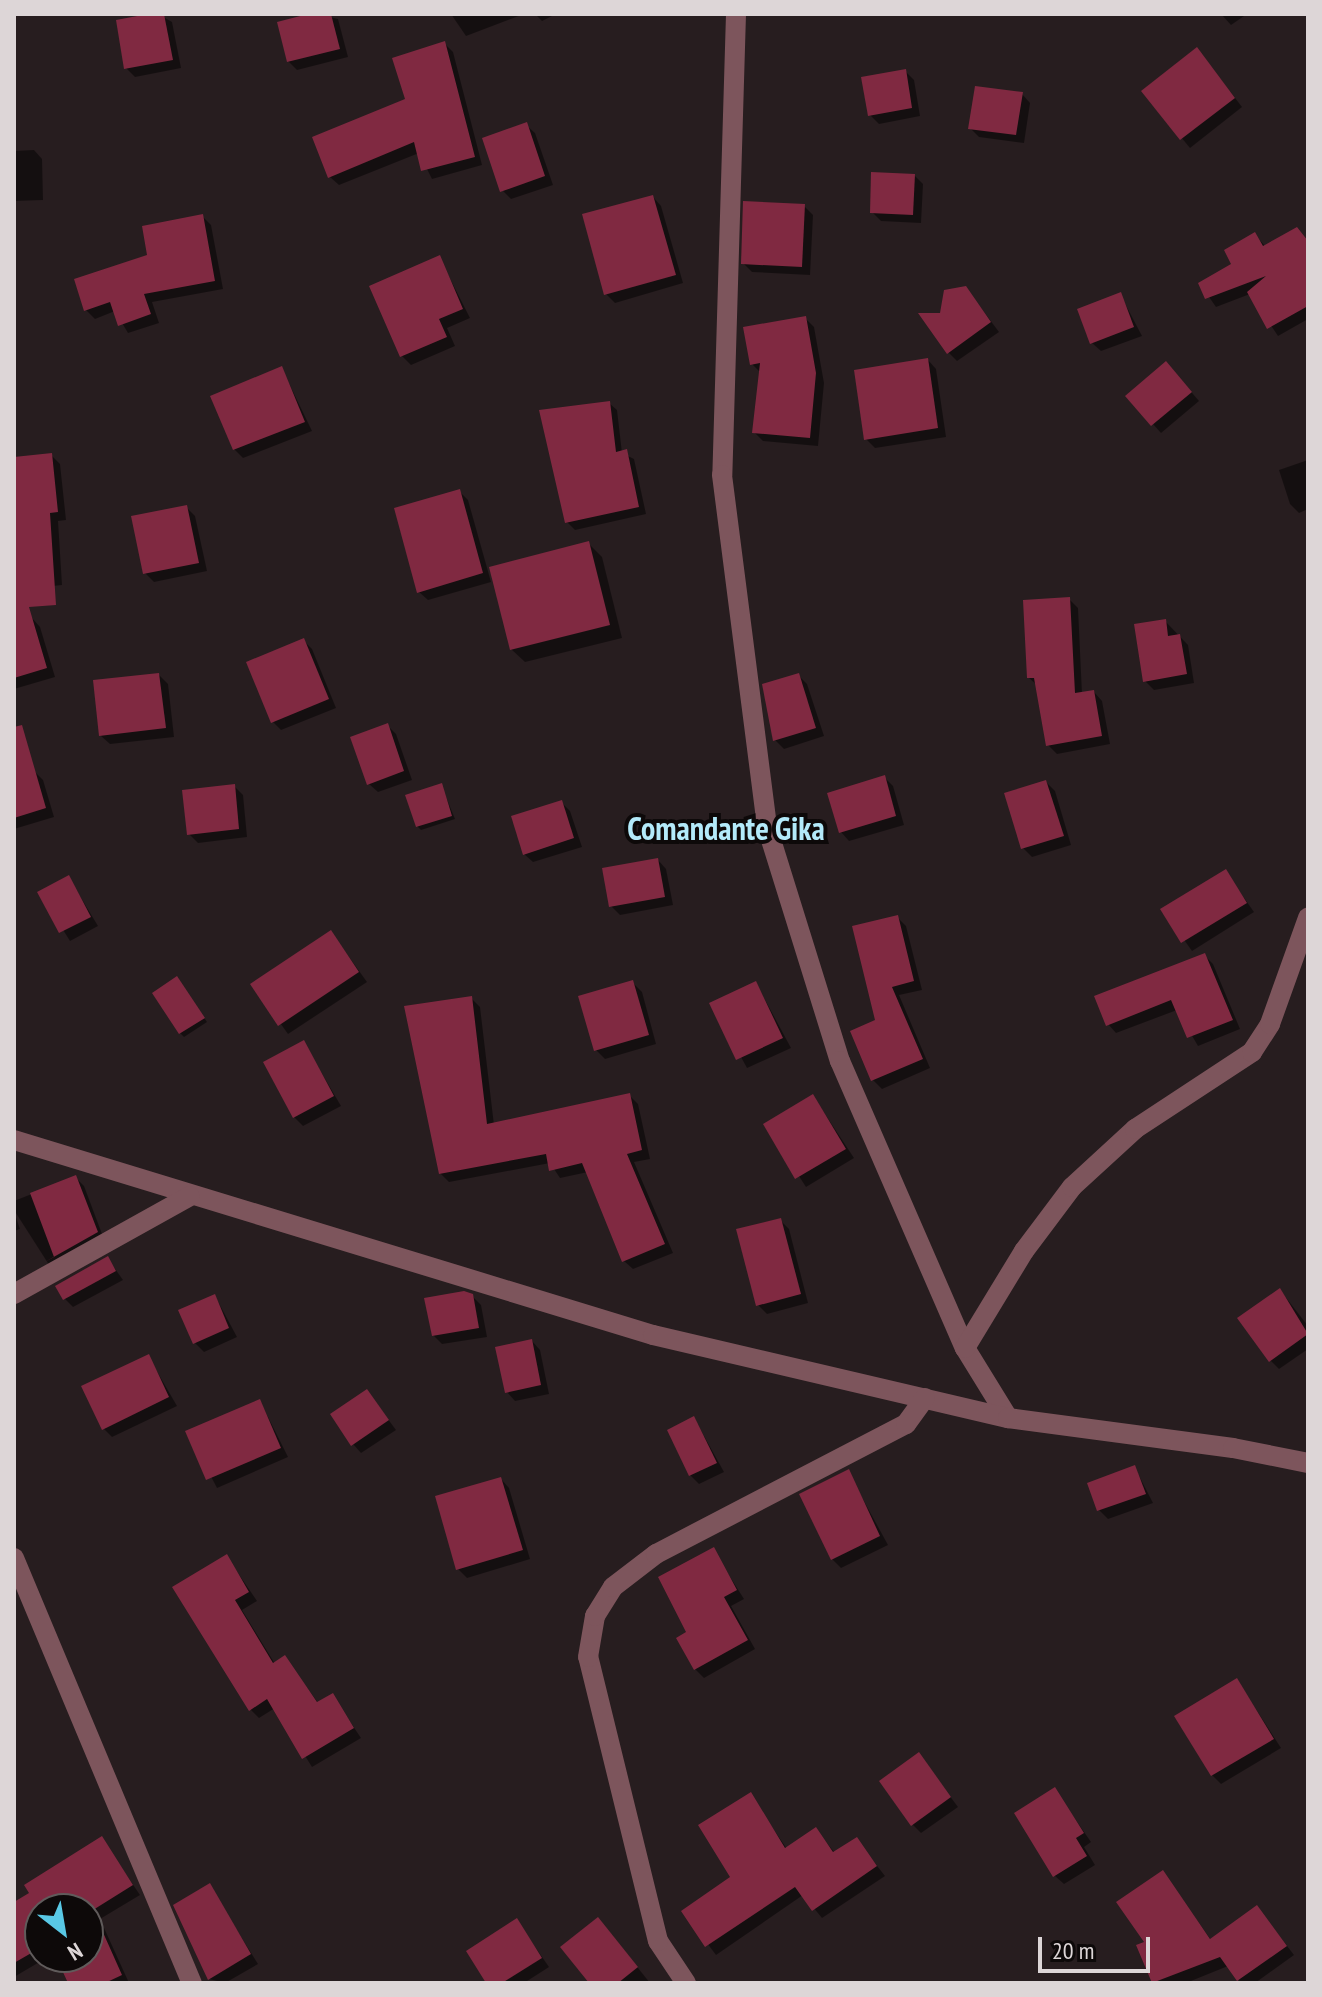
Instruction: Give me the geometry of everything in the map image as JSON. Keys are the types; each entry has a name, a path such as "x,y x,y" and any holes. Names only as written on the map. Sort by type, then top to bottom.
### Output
{"street":[{"path":"736,14 722,475 767,827 840,1061 965,1348 1008,1418"},
{"path":"965,1348 1024,1251 1072,1187 1135,1129 1252,1052 1270,1024 1308,918"},
{"path":"14,1140 653,1335 1008,1418 1233,1448 1308,1463"},
{"path":"14,1294 190,1196"},
{"path":"686,1983 658,1941 588,1657 595,1616 613,1587 656,1554 906,1424 925,1398"},
{"path":"14,1558 192,1983"}],"building":[{"path":"164,14 173,60 124,69 116,20"},
{"path":"308,14 331,14 340,49 287,62 277,22"},
{"path":"445,41 475,157 421,171 414,142 328,178 312,137 405,99 392,58"},
{"path":"1197,47 1235,98 1180,140 1141,91"},
{"path":"906,69 912,108 868,116 861,77"},
{"path":"975,86 1023,92 1016,135 968,129"},
{"path":"527,122 545,176 500,192 482,138"},
{"path":"871,172 915,174 913,215 870,213"},
{"path":"653,195 676,275 604,295 582,214"},
{"path":"743,201 805,204 802,267 741,264"},
{"path":"203,214 215,281 144,294 151,314 118,326 110,302 84,311 74,279 147,255 142,226"},
{"path":"1297,227 1308,241 1308,306 1267,329 1247,292 1266,276 1205,299 1198,283 1231,264 1224,250 1255,232 1263,246"},
{"path":"440,255 463,309 439,319 447,337 400,357 369,286"},
{"path":"966,286 991,322 947,354 918,313 940,313 944,290"},
{"path":"1121,292 1134,327 1090,344 1077,309"},
{"path":"806,316 816,373 810,438 752,433 760,363 750,365 743,327"},
{"path":"928,358 938,428 864,440 854,370"},
{"path":"1166,361 1192,392 1151,426 1125,396"},
{"path":"282,366 305,422 233,450 210,396"},
{"path":"610,401 616,452 627,449 639,507 565,523 539,410"},
{"path":"52,453 58,512 50,513 56,605 29,607 47,668 14,678 14,457"},
{"path":"460,489 483,573 417,593 394,508"},
{"path":"187,505 199,563 143,574 131,516"},
{"path":"589,541 610,625 510,650 489,567"},
{"path":"1070,597 1075,693 1094,690 1102,736 1046,746 1034,678 1027,678 1023,600"},
{"path":"1166,619 1168,636 1180,634 1187,674 1143,682 1134,624"},
{"path":"304,638 329,699 271,723 246,662"},
{"path":"159,673 166,728 99,736 93,680"},
{"path":"799,673 816,728 773,741 762,684"},
{"path":"388,723 404,771 367,785 350,737"},
{"path":"22,725 46,808 14,818 14,727"},
{"path":"885,775 896,816 839,833 827,793"},
{"path":"1046,780 1064,836 1021,849 1004,793"},
{"path":"442,783 452,816 416,827 405,795"},
{"path":"235,784 239,829 187,835 182,790"},
{"path":"562,800 574,838 523,855 511,816"},
{"path":"658,858 665,897 609,907 602,868"},
{"path":"1226,869 1247,903 1181,943 1160,909"},
{"path":"69,875 91,917 59,933 37,892"},
{"path":"898,915 914,981 892,987 923,1059 871,1081 850,1031 875,1020 852,926"},
{"path":"331,930 359,972 278,1026 250,984"},
{"path":"1205,953 1233,1020 1187,1038 1171,1000 1106,1026 1094,996"},
{"path":"177,976 205,1018 179,1034 152,993"},
{"path":"633,980 649,1035 594,1051 578,996"},
{"path":"756,981 783,1038 736,1060 709,1003"},
{"path":"472,996 487,1124 630,1093 642,1150 627,1154 665,1244 622,1262 582,1163 549,1171 546,1154 439,1174 404,1006"},
{"path":"304,1040 334,1096 293,1118 263,1062"},
{"path":"813,1094 846,1149 795,1179 763,1124"},
{"path":"76,1175 98,1232 54,1257 30,1193"},
{"path":"781,1218 801,1294 756,1306 736,1229"},
{"path":"108,1256 116,1271 63,1300 55,1286"},
{"path":"1280,1288 1308,1334 1269,1362 1237,1318"},
{"path":"464,1291 473,1294 479,1328 432,1336 424,1298"},
{"path":"215,1294 229,1328 193,1344 178,1310"},
{"path":"532,1339 541,1385 505,1393 495,1347"},
{"path":"149,1354 169,1397 102,1430 81,1386"},
{"path":"367,1389 389,1420 351,1446 330,1414"},
{"path":"260,1399 281,1448 206,1480 185,1431"},
{"path":"694,1416 717,1463 689,1476 667,1430"},
{"path":"1135,1465 1146,1494 1097,1511 1087,1483"},
{"path":"849,1469 880,1536 831,1560 799,1494"},
{"path":"501,1477 523,1550 456,1570 435,1496"},
{"path":"714,1547 737,1590 724,1597 748,1640 694,1670 676,1638 686,1632 658,1577"},
{"path":"227,1554 249,1592 235,1600 273,1663 285,1655 317,1702 333,1693 354,1728 302,1759 267,1699 249,1711 172,1587"},
{"path":"1237,1678 1274,1739 1211,1776 1174,1716"},
{"path":"919,1752 951,1797 911,1826 879,1781"},
{"path":"1055,1787 1084,1833 1076,1838 1087,1856 1053,1877 1014,1813"},
{"path":"751,1792 785,1848 816,1827 833,1852 857,1837 877,1866 812,1911 795,1887 705,1947 681,1911 730,1877 698,1825"},
{"path":"102,1836 133,1885 104,1903 104,1893 29,1893 24,1885"},
{"path":"1163,1870 1210,1939 1257,1905 1287,1946 1237,1981 1220,1957 1152,1983 1136,1945 1144,1942 1116,1902"},
{"path":"210,1883 251,1954 208,1980 173,1905"},
{"path":"24,1896 24,1957 14,1963 14,1902"},
{"path":"598,1917 638,1967 618,1983 589,1983 560,1947"},
{"path":"517,1918 542,1958 502,1983 486,1983 466,1951"},
{"path":"104,1935 122,1975 105,1983 68,1983 63,1973 104,1973"}],"district":[{"name":"Comandante Gika","path":"726,828"}]}
